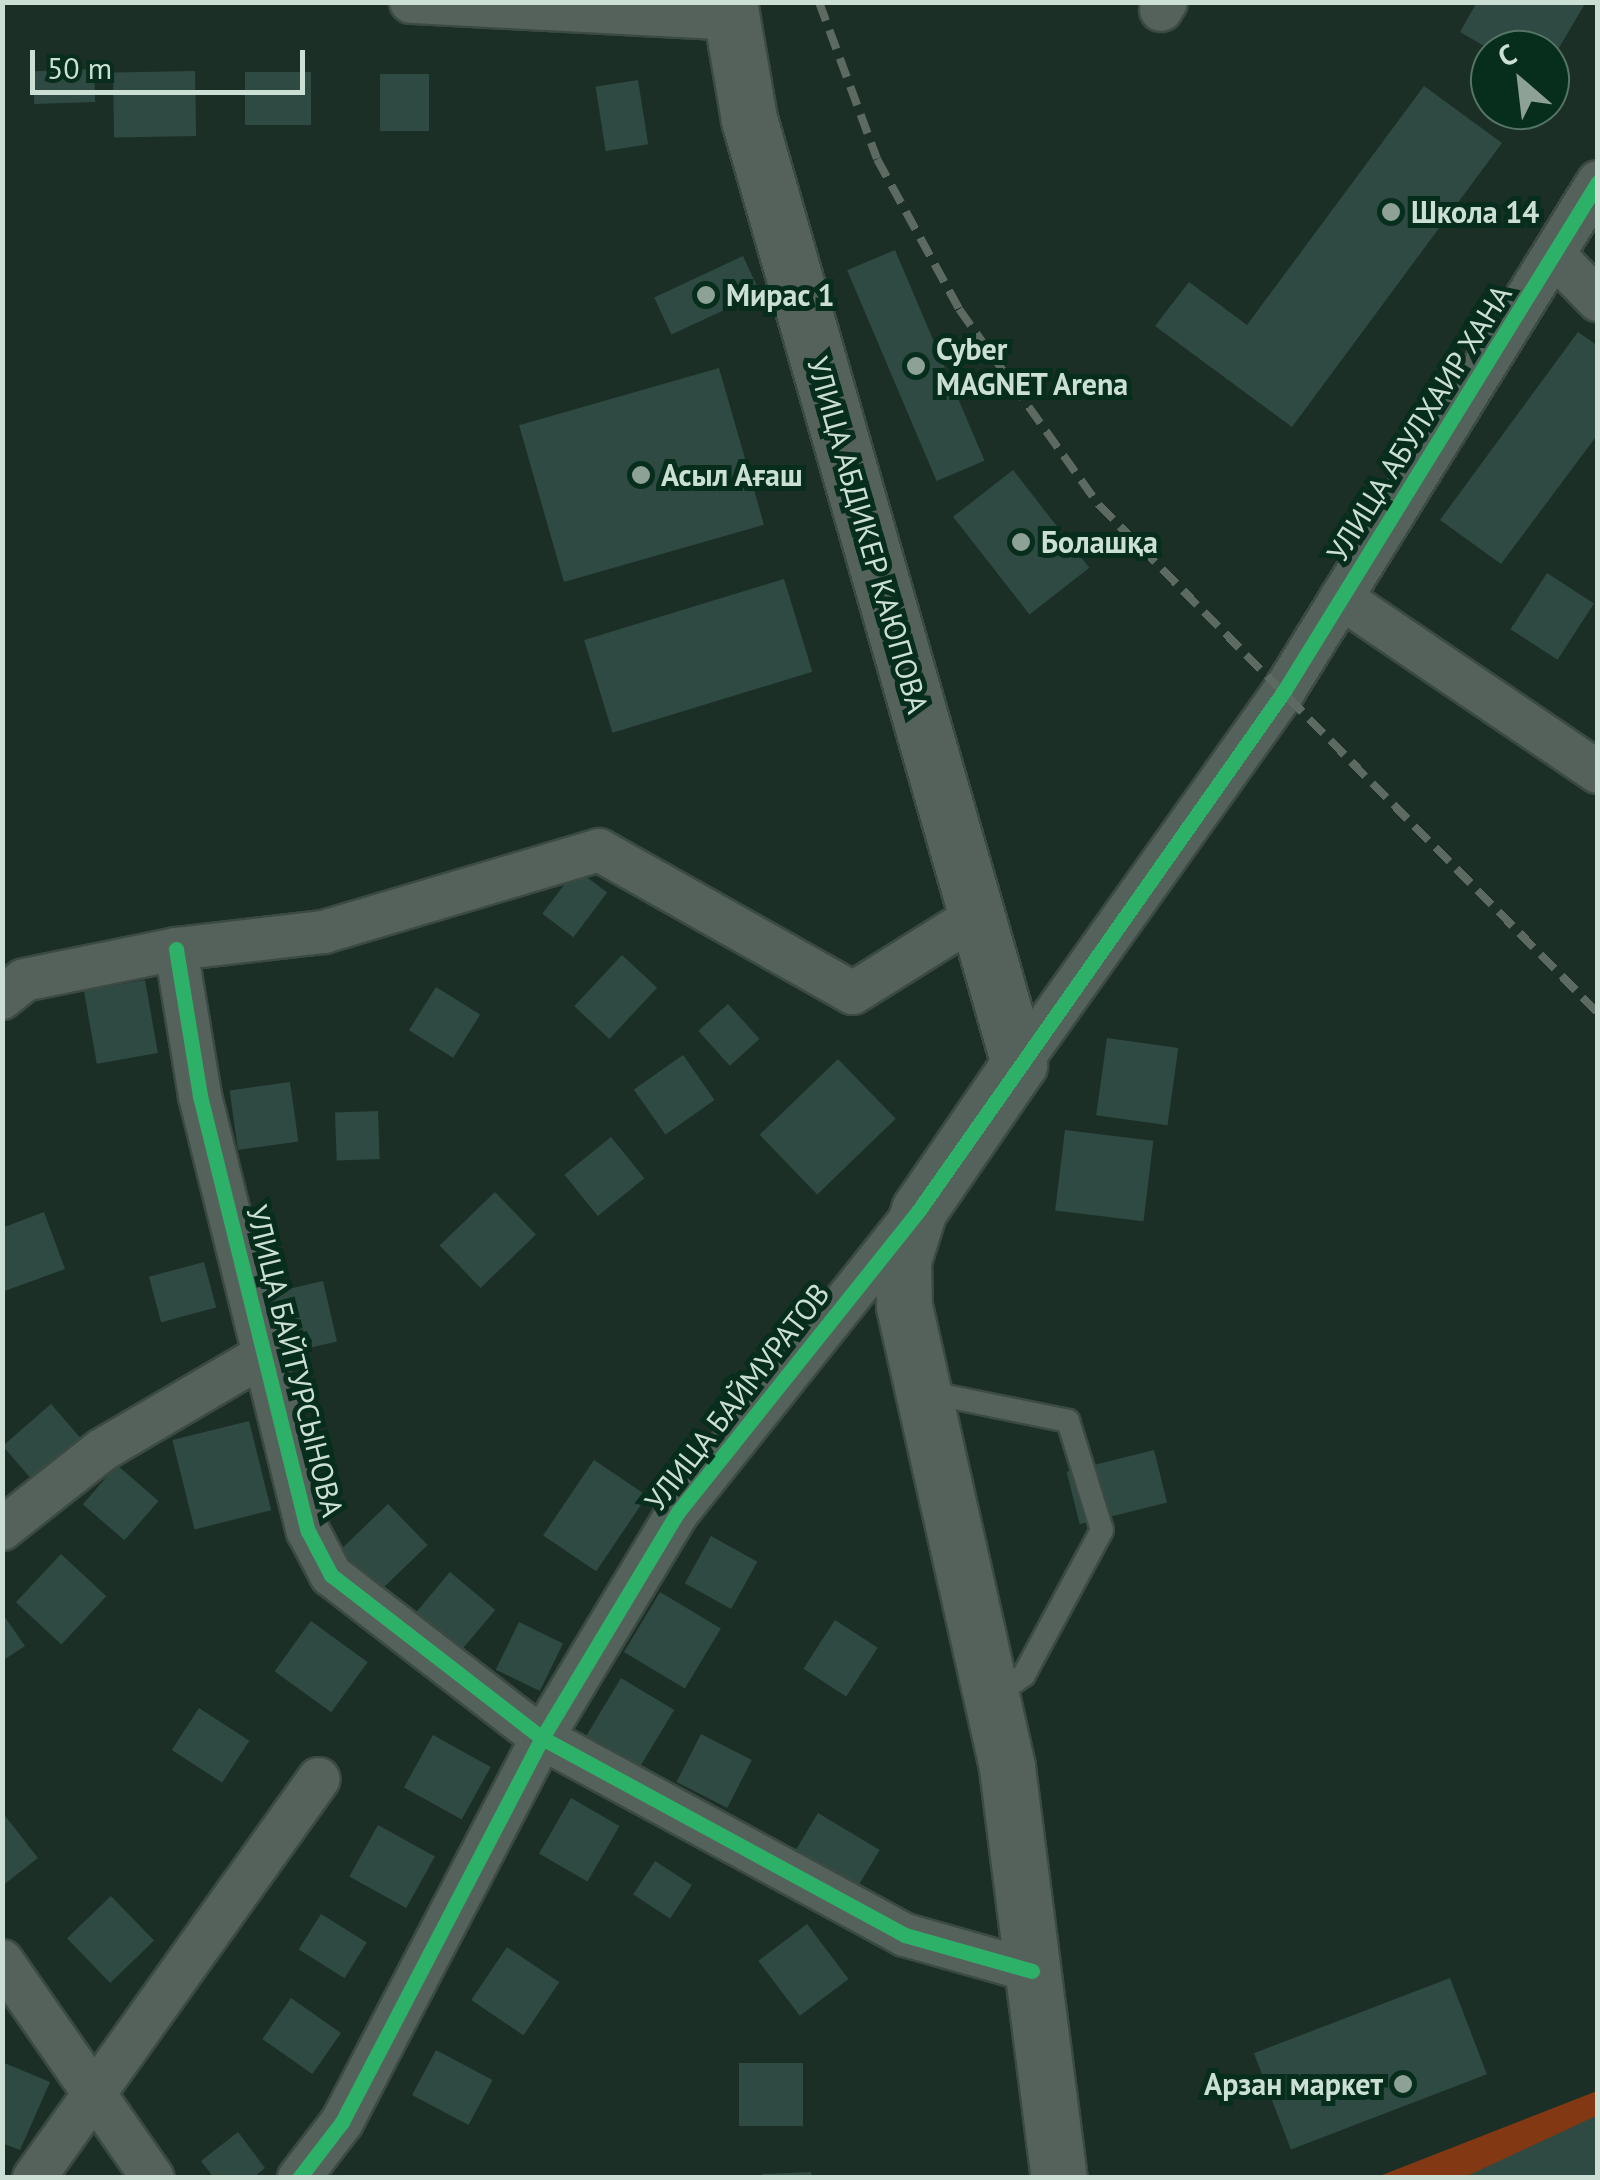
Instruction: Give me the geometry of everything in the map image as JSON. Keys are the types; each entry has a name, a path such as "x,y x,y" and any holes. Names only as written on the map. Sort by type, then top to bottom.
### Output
{"street":[{"path":"411,2 730,11"},
{"name":"УЛИЦА АБДИКЕР КАЮПОВА","path":"730,11 749,118 1019,1064"},
{"name":"УЛИЦА АБУЛХАИР ХАНА","path":"1284,691 1598,182"},
{"path":"1555,256 1598,300"},
{"path":"1342,598 1598,772"},
{"name":"УЛИЦА БАЙМУРАТОВ","path":"299,2178 342,2122 542,1738 678,1512 919,1210 1284,691"},
{"path":"2,998 24,980 176,949 324,932 599,850 853,993 976,916"},
{"name":"УЛИЦА БАЙТУРСЫНОВА","path":"176,949 200,1096 264,1355 308,1531 331,1575 542,1738 906,1935 1032,1971"},
{"path":"919,1210 904,1260 904,1306 993,1696 1059,2178"},
{"path":"2,1528 102,1450 264,1355"},
{"path":"34,2178 319,1779"},
{"path":"2,1961 153,2178"}],"lane":[{"path":"923,1391 1068,1421 1102,1530 1024,1675 993,1696"}],"shaded area":[{"path":"1597,2091 1597,2177 1377,2177"}],"building":[{"path":"1477,2 1586,2 1569,30 1470,30 1470,38 1460,32"},
{"path":"94,69 95,102 34,104 33,71"},
{"path":"195,71 196,136 114,137 113,72"},
{"path":"245,72 311,72 311,125 245,125"},
{"path":"380,74 429,74 429,131 380,131"},
{"path":"638,80 648,144 606,151 596,87"},
{"name":"Школа 14","path":"1424,86 1470,120 1470,130 1484,130 1502,143 1292,427 1155,326 1189,282 1247,325"},
{"name":"Cyber MAGNET Arena","path":"895,250 984,461 937,481 847,270"},
{"name":"Мирас 1","path":"743,256 760,293 672,335 654,297"},
{"path":"1578,332 1598,346 1598,434 1501,564 1440,520"},
{"name":"Асыл Ағаш","path":"719,368 764,525 564,582 519,425"},
{"name":"Болашқа","path":"1013,470 1089,568 1029,615 953,517"},
{"path":"1547,573 1594,603 1557,660 1511,629"},
{"path":"784,579 812,672 612,733 584,640"},
{"path":"576,869 607,892 573,937 542,914"},
{"path":"622,955 657,988 609,1039 574,1006"},
{"path":"145,980 158,1053 97,1064 84,991"},
{"path":"436,987 480,1015 453,1058 409,1030"},
{"path":"728,1004 759,1039 730,1066 698,1031"},
{"path":"1107,1038 1178,1048 1167,1125 1096,1115"},
{"path":"683,1055 715,1100 665,1134 634,1089"},
{"path":"838,1059 896,1119 817,1194 760,1135"},
{"path":"290,1082 298,1141 238,1150 230,1090"},
{"path":"378,1111 380,1159 337,1160 335,1113"},
{"path":"1065,1130 1153,1141 1143,1221 1055,1210"},
{"path":"611,1137 644,1178 598,1216 564,1175"},
{"path":"495,1192 536,1234 481,1288 440,1245"},
{"path":"44,1212 65,1269 2,1292 2,1228"},
{"path":"204,1262 216,1307 161,1322 149,1277"},
{"path":"323,1281 337,1341 281,1354 267,1294"},
{"path":"51,1404 81,1439 33,1481 3,1446"},
{"path":"249,1421 271,1510 195,1529 172,1440"},
{"path":"1154,1450 1167,1502 1080,1524 1067,1472"},
{"path":"594,1460 647,1496 596,1571 543,1535"},
{"path":"117,1465 159,1501 124,1540 83,1504"},
{"path":"388,1504 428,1545 377,1594 337,1553"},
{"path":"711,1536 757,1562 731,1609 685,1583"},
{"path":"61,1554 106,1596 61,1645 16,1602"},
{"path":"450,1572 495,1610 453,1660 408,1622"},
{"path":"660,1592 721,1629 685,1689 624,1652"},
{"path":"2,1613 25,1646 2,1661"},
{"path":"835,1620 878,1648 846,1696 803,1669"},
{"path":"311,1621 368,1662 331,1712 275,1671"},
{"path":"519,1622 563,1643 540,1691 496,1670"},
{"path":"621,1678 674,1710 636,1773 583,1741"},
{"path":"199,1708 249,1741 222,1783 172,1750"},
{"path":"701,1734 752,1760 727,1808 676,1782"},
{"path":"433,1735 491,1767 462,1819 404,1787"},
{"path":"571,1798 619,1826 587,1881 539,1853"},
{"path":"2,1812 38,1858 2,1886"},
{"path":"818,1813 880,1850 855,1891 793,1854"},
{"path":"378,1825 435,1857 406,1908 349,1877"},
{"path":"655,1861 692,1885 670,1919 633,1895"},
{"path":"111,1896 154,1941 110,1983 67,1938"},
{"path":"321,1914 367,1943 345,1978 299,1950"},
{"path":"807,1924 849,1979 800,2016 758,1961"},
{"path":"507,1947 559,1982 523,2035 471,2000"},
{"path":"1450,1978 1487,2074 1291,2149 1254,2053"},
{"path":"291,1998 341,2033 312,2074 262,2039"},
{"path":"436,2050 493,2080 469,2125 412,2095"},
{"path":"2,2062 50,2082 20,2150 2,2143"},
{"path":"739,2063 803,2063 803,2126 739,2126"},
{"path":"1598,2115 1598,2178 1463,2178"},
{"path":"238,2132 265,2168 253,2178 214,2178 201,2161"},
{"path":"811,2172 812,2178 762,2178 762,2174"}],"railway":[{"path":"819,2 877,159 959,309 1099,505 1598,1013"}],"cycle path":[{"path":"299,2178 342,2122 542,1738 678,1512 919,1210 1284,691 1598,182"},
{"path":"176,949 200,1096 308,1531 331,1575 542,1738 905,1935 1032,1971"}],"place":[{"name":"Школа 14","path":"1391,212"},
{"name":"Мирас 1","path":"706,295"},
{"name":"Cyber MAGNET Arena","path":"916,366"},
{"name":"Асыл Ағаш","path":"641,475"},
{"name":"Болашқа","path":"1021,542"},
{"name":"Арзан маркет","path":"1403,2084"}]}
